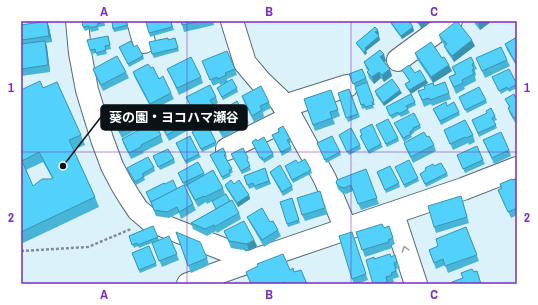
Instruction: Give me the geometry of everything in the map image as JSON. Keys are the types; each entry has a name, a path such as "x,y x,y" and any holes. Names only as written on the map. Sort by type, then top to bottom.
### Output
{"street":[{"path":"77,21 86,90 112,166 122,185 138,210 151,221 228,251 239,260 237,272"},
{"path":"138,21 144,42"},
{"path":"232,21 245,64 279,99 288,111 325,179 346,230"},
{"path":"398,60 451,21"},
{"path":"227,149 288,111 347,86"},
{"path":"188,284 237,272 346,230 470,187 517,168"},
{"path":"393,214 416,284"}],"path":[{"path":"21,251 88,248 151,221"}],"building":[{"path":"47,21 49,36 21,39 21,25"},
{"path":"82,21 104,22 97,24 98,26 89,28 89,26 83,27"},
{"path":"112,21 126,21 127,25 113,29"},
{"path":"171,21 172,27 149,33 146,22"},
{"path":"181,21 203,21 182,25"},
{"path":"390,21 409,21 413,27 401,36"},
{"path":"457,21 472,40 452,56 444,46 447,44 439,35"},
{"path":"375,27 378,30 375,32 379,36 365,48 366,50 364,52 356,43"},
{"path":"108,36 110,45 105,46 106,50 96,53 95,49 90,50 87,40"},
{"path":"517,37 517,62 516,63 505,44"},
{"path":"168,38 168,40 175,38 178,48 152,54 149,42"},
{"path":"45,41 48,65 21,69 21,44"},
{"path":"131,41 134,47 137,45 143,56 128,64 119,47"},
{"path":"431,42 449,65 431,77 415,53"},
{"path":"501,47 507,60 482,71 476,58"},
{"path":"380,50 384,54 380,57 390,69 382,75 379,72 372,77 367,72 369,70 364,62"},
{"path":"227,51 235,69 225,73 226,75 218,79 217,77 210,80 202,61"},
{"path":"117,56 126,72 101,85 93,69"},
{"path":"191,57 201,77 177,88 167,69"},
{"path":"471,57 474,63 472,64 474,69 472,70 474,74 462,80 463,83 454,87 449,77 456,74 452,67"},
{"path":"148,64 151,68 153,67 159,79 163,76 171,93 150,104 133,72"},
{"path":"409,65 415,73 420,70 426,80 409,90 405,84 410,81 402,70"},
{"path":"362,69 366,78 353,84 349,74"},
{"path":"509,69 517,84 508,89 507,87 499,91 492,77"},
{"path":"232,79 237,88 222,97 217,88"},
{"path":"392,79 400,90 383,103 375,91"},
{"path":"40,81 43,88 57,82 81,135 69,140 95,197 21,232 21,90","holes":["39,152 53,178 42,179 33,186 22,161"]},
{"path":"367,82 374,101 372,102 373,105 365,107 364,104 361,105 355,87"},
{"path":"445,82 449,93 430,100 429,98 422,100 418,91 425,89 424,86 433,83 434,86"},
{"path":"210,85 216,97 210,100 213,105 195,114 186,97"},
{"path":"261,86 269,102 260,106 262,110 252,116 242,96"},
{"path":"479,87 486,100 465,110 459,97"},
{"path":"349,89 358,114 346,118 338,93"},
{"path":"331,90 338,110 330,112 332,118 313,125 304,99"},
{"path":"411,94 415,102 406,106 408,109 399,114 398,112 390,116 386,107"},
{"path":"514,94 515,97 517,96 517,116 514,118 505,99"},
{"path":"237,101 246,117 221,132 211,117"},
{"path":"446,102 447,106 454,102 459,112 440,121 433,109"},
{"path":"141,106 149,121 140,126 138,122 120,132 114,120"},
{"path":"491,108 495,116 492,118 496,125 478,133 472,120 487,113 486,111"},
{"path":"183,109 190,122 167,135 160,122"},
{"path":"414,113 420,125 413,128 410,132 411,134 403,138 394,123"},
{"path":"388,119 398,138 386,144 376,125"},
{"path":"465,120 473,135 450,144 444,130"},
{"path":"154,122 161,135 129,153 122,139"},
{"path":"207,124 216,142 201,149 192,132"},
{"path":"372,124 381,144 368,151 360,136 362,135 360,130"},
{"path":"283,126 290,139 287,140 291,147 281,152 272,135 279,132 278,129"},
{"path":"351,128 360,145 347,152 339,135"},
{"path":"424,132 427,137 429,136 434,145 411,157 404,143"},
{"path":"501,132 509,150 492,158 483,140"},
{"path":"190,136 199,154 185,161 176,143"},
{"path":"332,136 340,152 325,160 317,143"},
{"path":"264,137 273,154 263,160 262,157 260,158 252,142 256,139 257,141"},
{"path":"477,146 483,160 463,169 457,155"},
{"path":"223,148 226,154 224,155 232,169 229,170 230,173 222,177 210,155"},
{"path":"243,148 250,166 241,171 231,154"},
{"path":"168,149 174,159 158,167 153,156"},
{"path":"148,157 154,167 142,174 144,176 135,182 127,168"},
{"path":"305,159 311,170 292,180 285,166 296,160 298,163"},
{"path":"409,160 418,178 404,185 395,167"},
{"path":"198,162 204,173 183,183 178,173"},
{"path":"441,163 447,173 425,184 420,174 426,170 425,168 433,164 434,166"},
{"path":"280,165 292,186 282,192 270,172"},
{"path":"390,166 399,183 385,190 377,172"},
{"path":"265,168 269,181 254,186 253,183 247,185 244,176"},
{"path":"366,169 377,198 358,204 351,185 344,188 340,187 336,183 337,180"},
{"path":"213,170 223,188 195,200 187,185"},
{"path":"517,178 517,208 508,212 498,190 502,188 500,184"},
{"path":"173,180 177,189 151,202 146,192"},
{"path":"231,180 234,184 239,180 249,195 237,203 225,185"},
{"path":"184,185 193,204 179,212 177,207 167,212 154,210 151,202"},
{"path":"320,191 325,208 302,215 297,198"},
{"path":"226,194 230,201 216,209 212,201"},
{"path":"461,196 467,217 434,227 428,206"},
{"path":"292,198 299,220 287,224 280,202"},
{"path":"232,200 239,213 214,227 214,225 205,229 191,223"},
{"path":"262,208 270,222 273,221 278,230 262,240 247,217"},
{"path":"244,221 254,240 247,244 229,241 224,231"},
{"path":"382,224 384,228 389,226 393,238 388,240 389,242 362,250 356,232"},
{"path":"153,226 158,237 138,245 137,243 132,245 129,236"},
{"path":"466,227 477,255 445,266 443,259 434,263 429,250 438,246 436,239"},
{"path":"176,232 200,242 207,258 188,266"},
{"path":"352,232 366,274 352,279 339,236"},
{"path":"169,236 177,254 159,261 152,243"},
{"path":"149,246 156,263 139,270 132,253"},
{"path":"283,254 290,270 293,268 294,272 301,270 307,284 286,284 285,282 280,284 251,284 246,272 258,266 257,264"},
{"path":"390,254 391,257 395,255 397,262 394,263 396,271 391,273 392,275 386,277 387,282 373,284 366,260"},
{"path":"472,269 474,272 477,271 481,284 452,284 452,282 463,278 461,273"}],"place":[{"name":"葵の園・ヨコハマ瀬谷","path":"63,166"}]}
